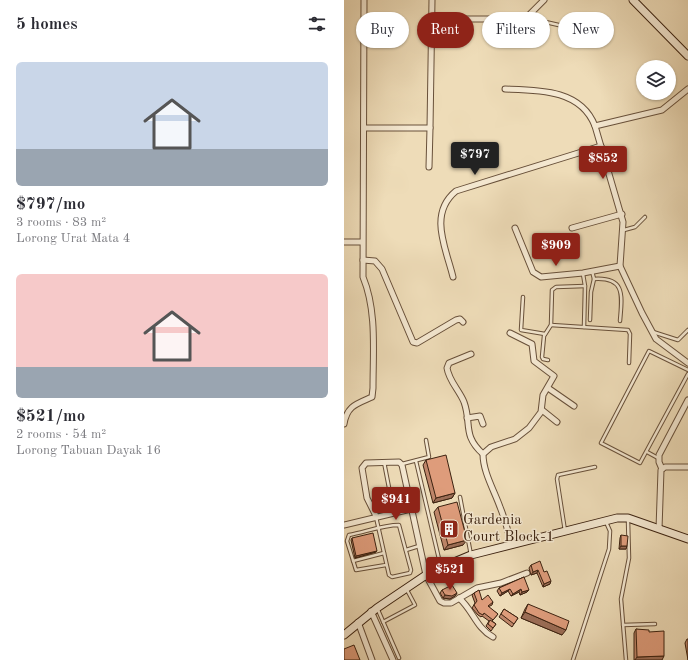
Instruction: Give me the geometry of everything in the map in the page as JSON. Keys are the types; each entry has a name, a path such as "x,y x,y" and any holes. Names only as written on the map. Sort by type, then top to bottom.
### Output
{"street":[{"path":"344,424 346,412 353,406 372,397 373,328 370,298 363,277 362,260 364,0"},
{"path":"432,0 433,12"},
{"path":"533,12 544,0"},
{"path":"633,0 688,56"},
{"path":"429,167 432,48"},
{"path":"505,89 537,90 561,95 575,101 592,117 622,214 624,230 620,266 652,332 660,342 688,362"},
{"path":"595,126 662,110 688,89"},
{"path":"364,128 430,128"},
{"path":"453,278 441,229 440,217 444,202 449,196 456,191 601,146"},
{"path":"572,228 622,214"},
{"path":"514,228 533,272 536,275 546,277 583,273 620,266"},
{"path":"344,242 362,242"},
{"path":"362,260 375,261 382,269 413,342 417,343 456,320 460,319 463,322"},
{"path":"483,454 491,447 515,439 529,428 542,410 543,395 554,378 554,374 534,362 532,344 510,333"},
{"path":"471,354 449,363 447,368 453,384 463,401 467,418 468,433 477,448 483,454 488,476 512,545"},
{"path":"548,388 574,406"},
{"path":"659,529 662,469 659,458 662,448 688,400"},
{"path":"542,410 557,422"},
{"path":"467,418 480,416 483,424"},
{"path":"376,516 367,498 362,468 366,463 399,462 402,465 426,575 442,602 451,603 477,588 501,583 527,573"},
{"path":"662,469 688,467"},
{"path":"344,525 376,516 411,509"},
{"path":"344,635 374,610 426,575 471,555 565,532 605,520 628,518 688,539"},
{"path":"459,598 467,606 470,614 479,623 482,629 493,637"},
{"path":"374,610 393,660"},
{"path":"358,622 372,660"}],"lane":[{"path":"624,230 635,227 645,216"},
{"path":"590,320 590,292 594,279 592,271"},
{"path":"583,273 585,286 584,327"},
{"path":"594,279 605,279 617,284 621,296 620,321"},
{"path":"548,360 545,360 542,357 545,334 551,325 553,289 556,287 585,286"},
{"path":"523,297 521,330 545,334"},
{"path":"551,325 628,330 630,334 629,362"},
{"path":"652,332 678,340 688,330"},
{"path":"688,370 649,351 601,442 640,463 688,374"},
{"path":"402,465 429,457 426,440"},
{"path":"647,452 659,458"},
{"path":"416,461 439,559"},
{"path":"372,506 389,501 391,498 384,462"},
{"path":"565,532 557,479 558,475 595,467"},
{"path":"460,497 471,555"},
{"path":"376,516 378,528 386,565 390,576 410,573 411,570 399,525 378,528 347,536 347,541 353,561 358,570 386,565"},
{"path":"626,660 621,599 629,558 628,518"},
{"path":"573,660 609,549 610,531 605,520"},
{"path":"406,550 419,546"},
{"path":"353,561 384,553"},
{"path":"383,622 415,605 406,588"},
{"path":"374,610 383,622 399,658"},
{"path":"623,625 654,624"}],"building":[{"path":"446,455 455,493 436,498 426,460"},
{"name":"Gardenia Court Block-1","path":"457,502 467,540 448,545 438,507"},
{"path":"373,533 377,551 356,556 352,538"},
{"path":"621,535 628,536 627,546 621,546"},
{"path":"540,561 544,572 547,571 551,581 544,584 538,570 533,572 531,565"},
{"path":"524,577 529,590 522,592 521,589 513,594 510,589 502,593 499,588"},
{"path":"452,585 457,593 452,596 445,595 442,590"},
{"path":"479,590 482,600 488,595 493,602 488,606 498,614 493,620 484,613 483,615 479,613 474,605 477,601 474,593"},
{"path":"528,604 569,621 566,630 525,612"},
{"path":"504,609 518,618 514,624 501,614"},
{"path":"490,620 496,624 493,628 488,624"},
{"path":"636,629 649,630 649,632 664,631 664,656 637,657"},
{"path":"354,645 360,660 344,660 344,649"}],"place":[{"name":"Gardenia Court Block-1","path":"449,529"}]}
